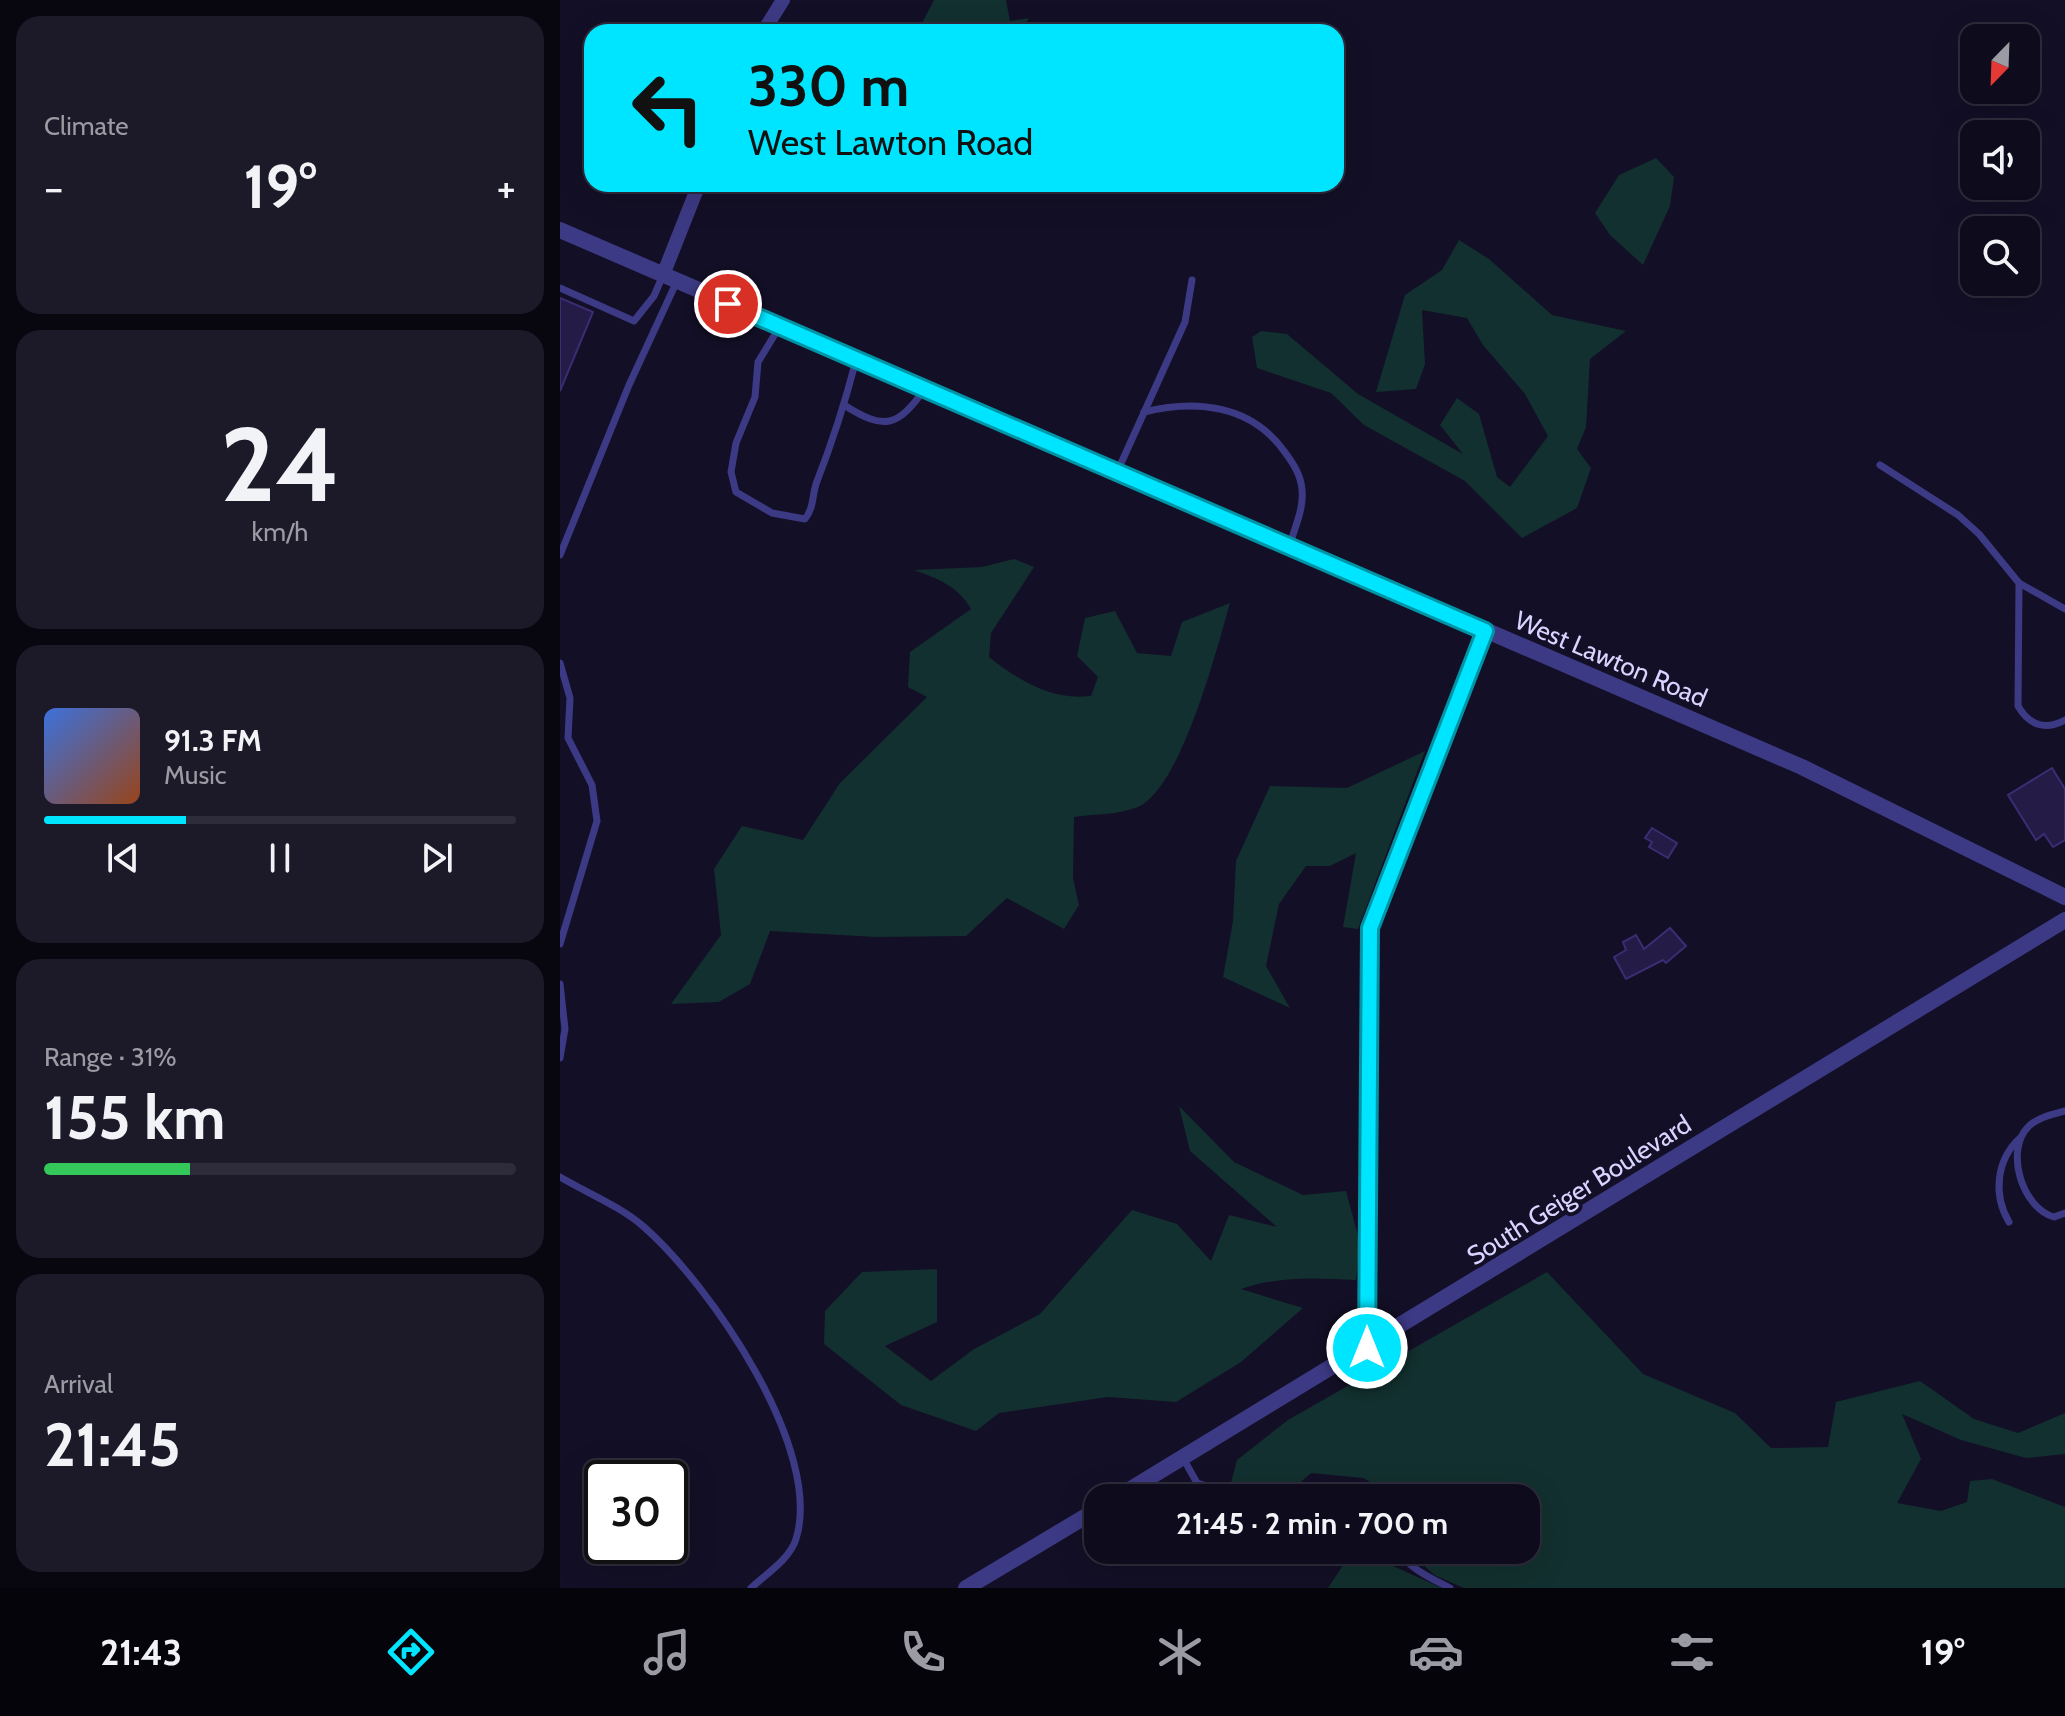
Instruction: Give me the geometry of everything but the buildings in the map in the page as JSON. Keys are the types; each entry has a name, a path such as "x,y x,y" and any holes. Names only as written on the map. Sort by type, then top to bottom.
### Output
{"street":[{"path":"768,24 783,0"},
{"path":"670,278 697,192"},
{"name":"West Lawton Road","path":"560,230 1802,767 2065,897"},
{"path":"1367,1348 1370,928 1485,631"},
{"name":"South Geiger Boulevard","path":"1139,1484 2065,920"},
{"path":"966,1588 1084,1517"}],"lane":[{"path":"560,288 634,321 670,278"},
{"path":"560,555 670,278"},
{"path":"1117,472 1185,322 1192,280"},
{"path":"780,326 758,362 755,397 736,443 731,472 736,492 772,513 805,519 813,508 815,488 844,405 856,359"},
{"path":"844,405 867,419 894,422 908,412 925,389"},
{"path":"1144,412 1178,406 1224,409 1242,415 1275,439 1294,465 1303,493 1289,546"},
{"path":"1880,465 1958,515 1979,534 2019,583 2065,609"},
{"path":"2019,583 2018,706 2035,725 2047,727 2065,720"},
{"path":"560,663 570,698 568,738 581,769 592,785 597,821 560,944"},
{"path":"560,984 565,1014 560,1058"},
{"path":"2009,1222 1999,1198 1999,1178 2006,1157 2038,1120 2065,1111"},
{"path":"2020,1138 2020,1171 2035,1208 2054,1217 2065,1213"},
{"path":"560,1177 628,1215 665,1249 706,1296 788,1436 797,1474 799,1517 796,1541 780,1562 751,1588"},
{"path":"1183,1458 1201,1484"},
{"path":"1411,1564 1450,1588"}],"green space":[{"path":"934,0 1006,0 1010,21 1029,18 1025,24 922,24"},
{"path":"1656,158 1674,177 1670,206 1643,265 1610,235 1595,213 1619,175"},
{"path":"1459,240 1489,259 1552,315 1626,331 1590,359 1586,427 1577,449 1591,468 1577,508 1522,538 1465,481 1364,425 1331,393 1257,368 1252,337 1261,331 1287,334 1358,394 1463,454 1440,425 1457,398 1479,414 1497,477 1510,487 1548,436 1525,394 1483,345 1467,318 1422,310 1425,364 1416,389 1376,392 1405,295 1442,270"},
{"path":"1014,559 1034,567 991,633 989,657 1024,681 1063,695 1091,696 1098,677 1077,656 1085,618 1115,611 1137,653 1171,656 1182,622 1230,603 1194,717 1167,776 1151,797 1135,808 1074,817 1073,878 1079,905 1064,929 1007,898 966,936 876,937 770,931 750,984 719,1002 671,1004 721,935 714,869 742,826 803,840 840,783 927,697 908,687 910,652 971,609 954,589 914,570 982,567"},
{"path":"1425,751 1358,929 1343,927 1356,853 1330,866 1306,866 1279,904 1266,966 1290,1008 1223,977 1233,921 1236,861 1270,786 1347,788"},
{"path":"1179,1106 1234,1162 1303,1195 1346,1191 1360,1243 1356,1280 1283,1280 1241,1289 1303,1308 1241,1362 1176,1402 1108,1397 999,1413 976,1431 901,1405 824,1344 825,1311 862,1272 937,1269 937,1322 885,1346 931,1381 974,1349 1040,1314 1132,1210 1177,1224 1211,1261 1229,1215 1277,1227 1190,1151"},
{"path":"1547,1272 1643,1374 1735,1413 1771,1448 1828,1447 1836,1402 1920,1381 1974,1419 2018,1433 2065,1413 2065,1454 2026,1458 1961,1440 1902,1414 1921,1459 1897,1503 1941,1511 1967,1502 1970,1481 1992,1479 2065,1507 2065,1588 1464,1588 1434,1575 1423,1564 1540,1564 1540,1484 1374,1484 1363,1478 1311,1473 1298,1484 1231,1484 1237,1460 1288,1420"},
{"path":"1344,1564 1388,1564 1442,1588 1328,1588"}],"route":[{"path":"728,304 1485,631 1370,928 1367,1348"}]}
